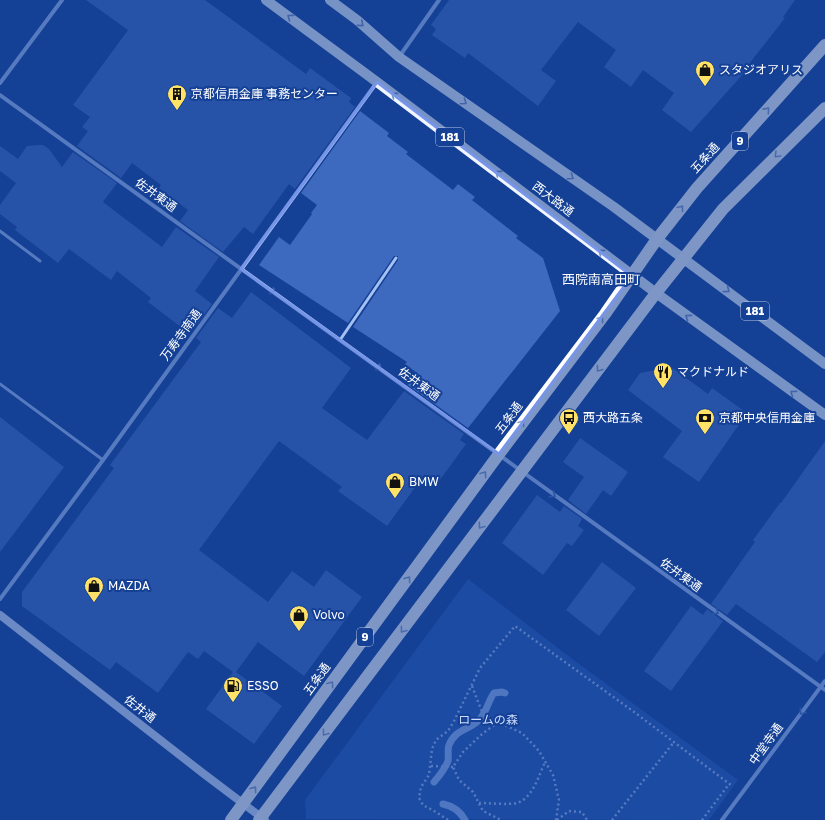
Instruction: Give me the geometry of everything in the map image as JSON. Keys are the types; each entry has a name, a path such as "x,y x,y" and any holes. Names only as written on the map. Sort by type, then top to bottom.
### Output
{"highway":[{"name":"五条通","path":"231,820 499,454 632,276 657,239 697,188 825,45"},
{"name":"9","path":"262,819 656,293 723,209 825,108"}],"main road":[{"name":"西大路通","path":"266,0 377,82 632,276 825,416"},
{"name":"181","path":"330,0 357,20 399,57 684,258 825,364"}],"street":[{"path":"0,82 62,0"},
{"path":"399,57 439,0"},
{"name":"万寿寺南通","path":"0,599 103,460 377,82"},
{"name":"佐井東通","path":"0,95 825,690"},
{"name":"佐井通","path":"0,615 262,819"},
{"name":"中堂寺通","path":"722,820 825,680"}],"lane":[{"path":"0,231 40,261"},
{"path":"340,340 396,258"},
{"path":"0,384 103,460"}],"path":[{"path":"448,820 422,805 419,798 421,788 429,775 432,749 436,740 448,731 454,721 480,668 515,626 742,793"},
{"path":"472,686 482,712 498,722 522,733 539,751 553,775 559,800 557,820"},
{"path":"453,767 463,752 498,722"},
{"path":"612,820 674,742"},
{"path":"479,803 518,803 527,796 536,783 545,761"},
{"path":"430,766 453,767"},
{"path":"453,767 459,780 473,792 483,811 501,820"},
{"path":"702,820 729,784"},
{"path":"557,820 569,811 582,812 587,820"}],"highlighted area":[{"path":"377,82 632,276 499,454 241,269"}],"green space":[{"name":"ロームの森","path":"468,579 571,658 738,780 709,820 306,819 305,800"}],"building":[{"name":"京都信用金庫 事務センター","path":"86,0 205,0 306,74 310,68 351,98 349,102 355,107 295,189 289,184 253,234 244,227 223,252 180,221 188,210 159,188 161,185 132,163 121,178 77,146 88,131 82,127 90,117 73,105 128,30"},
{"path":"449,0 795,0 783,17 785,18 742,73 744,73 691,132 662,110 674,93 643,70 631,87 604,67 616,50 578,22 541,70 556,81 538,106 468,53 465,58 432,35 436,29 431,25"},
{"path":"360,111 389,133 387,136 408,152 406,154 453,190 458,184 475,197 472,200 518,236 516,238 543,258 560,311 468,428 408,385 417,373 405,364 407,362 353,327 398,260 398,256 394,256 348,323 259,265 279,237 290,245 312,214 311,213 317,205 301,193"},
{"path":"43,145 49,149 62,167 73,152 117,183 103,202 162,247 176,227 219,257 195,291 212,304 190,334 148,302 151,298 117,271 111,280 69,249 58,263 15,230 17,227 0,214 0,205 16,183 0,171 0,146 18,159 27,146"},
{"path":"251,292 351,368 322,408 367,440 404,391 464,434 460,440 466,444 437,484 424,475 387,526 338,491 342,487 279,441 199,550 268,602 292,571 314,587 326,570 362,597 304,676 258,642 236,672 282,706 254,744 206,709 233,672 204,651 198,659 188,652 158,693 116,662 110,670 22,606 22,592 114,468 110,465 201,342 196,338 218,308 232,318"},
{"path":"671,367 708,394 712,388 747,413 699,482 663,457 682,431 628,390 640,373"},
{"path":"0,417 64,467 0,552"},
{"path":"580,438 628,472 611,496 603,490 586,514 568,500 584,477 563,462"},
{"path":"825,441 825,652 817,662 736,604 727,615 711,604 755,542 753,540"},
{"path":"537,495 560,512 564,506 582,519 578,526 584,530 572,546 567,543 543,575 502,543"},
{"path":"602,562 636,588 599,636 566,610"},
{"path":"691,606 703,615 707,609 723,621 671,691 644,671"}],"waterway":[{"path":"434,782 447,764 448,747 455,735 475,724 479,720 484,714 494,693 505,693"},
{"path":"443,804 456,809 465,820"}],"place":[{"name":"スタジオアリス","path":"705,87"},
{"name":"京都信用金庫 事務センター","path":"177,111"},
{"name":"マクドナルド","path":"663,389"},
{"name":"西大路五条","path":"569,435"},
{"name":"京都中央信用金庫","path":"705,435"},
{"name":"BMW","path":"395,499"},
{"name":"MAZDA","path":"94,603"},
{"name":"Volvo","path":"299,632"},
{"name":"ESSO","path":"233,703"}],"district":[{"name":"西院南高田町","path":"601,279"}]}
